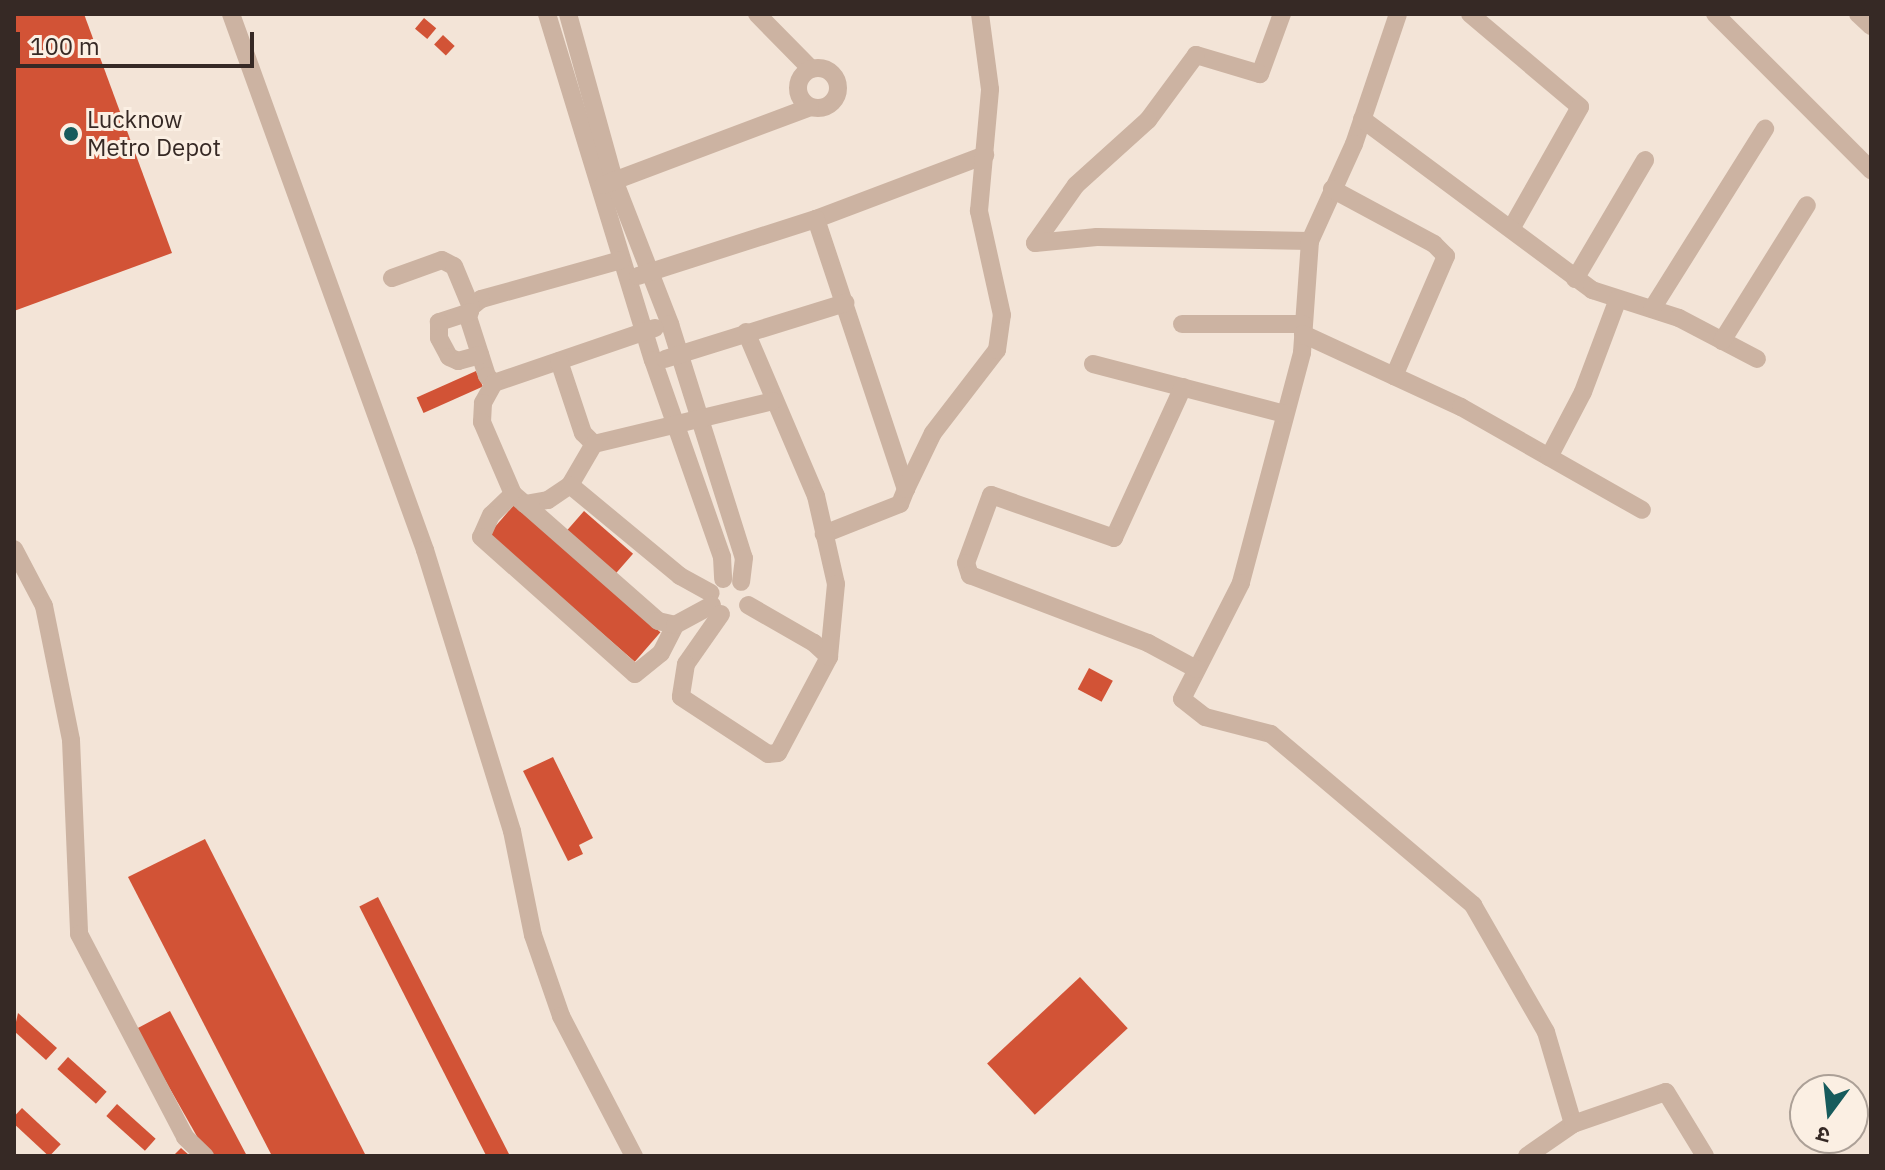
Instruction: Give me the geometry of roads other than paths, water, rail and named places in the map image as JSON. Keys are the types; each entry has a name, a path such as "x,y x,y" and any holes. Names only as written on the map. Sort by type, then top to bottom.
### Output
{"street":[{"path":"231,14 425,550 512,831 533,935 561,1016 634,1156"},
{"path":"547,14 586,113"},
{"path":"568,14 586,113 606,184 621,260 722,557 722,595"},
{"path":"606,184 810,107 830,105 839,89 830,71 811,69 757,14"},
{"path":"824,534 900,504 933,433 997,350 1002,315 979,211 990,89 980,14"},
{"path":"1282,14 1260,74 1196,55 1148,120 1076,185 1035,243 1097,237 1310,241"},
{"path":"1398,14 1362,119 1310,241 1303,329 1285,414 1241,583 1182,699 1205,717 1271,734 1473,905 1546,1032 1573,1124"},
{"path":"1470,14 1580,107 1511,229"},
{"path":"1715,14 1871,170"},
{"path":"1858,14 1871,26"},
{"path":"810,107 800,97 798,84 811,69"},
{"path":"1362,119 1575,279 1618,299 1652,309 1757,359"},
{"path":"1652,309 1765,129"},
{"path":"628,280 816,219 985,155"},
{"path":"1575,279 1645,160"},
{"path":"606,184 649,271 670,324 676,357 699,417 744,558 686,664 681,697 768,754 778,753 829,657 836,584 816,496 746,332"},
{"path":"1332,189 1434,244 1446,256 1394,376"},
{"path":"1722,341 1807,205"},
{"path":"816,219 906,489"},
{"path":"392,278 442,260 454,266 470,309 480,355 494,383"},
{"path":"480,355 458,361 449,357 439,338 439,322 470,309 481,299 621,260"},
{"path":"1549,457 1583,392 1618,299"},
{"path":"653,360 676,357 746,332 845,303"},
{"path":"670,324 494,383 483,403 482,422 519,499 658,621 675,625"},
{"path":"1182,324 1303,329 1549,457 1642,510"},
{"path":"559,361 583,433 594,444"},
{"path":"1093,364 1285,414"},
{"path":"1183,387 1114,538 991,495 966,563 970,575 1148,643 1196,669"},
{"path":"570,485 680,576 722,595 739,614 748,605 749,592 722,595 675,625 661,653 635,674 481,537 491,515 519,499 548,500 570,485 594,444 773,401"},
{"path":"14,549 44,606 71,740 79,934 185,1137 205,1156"},
{"path":"748,605 829,657"},
{"path":"1527,1156 1573,1124 1666,1092 1705,1156"}],"place":[{"name":"Lucknow Metro Depot","path":"71,134"}]}
